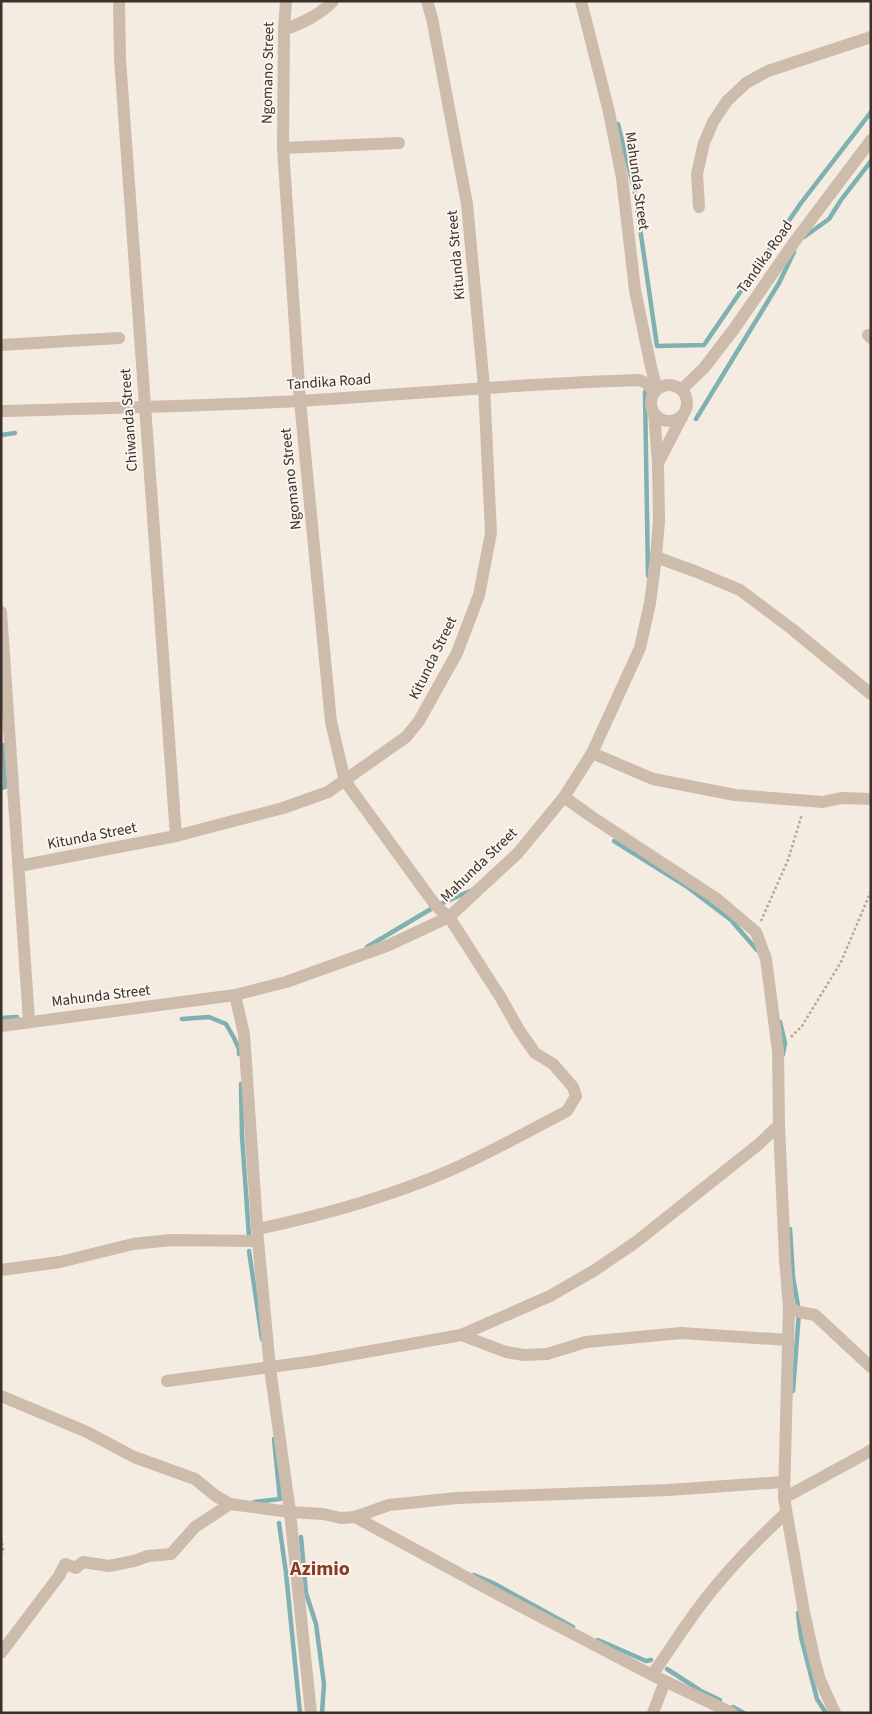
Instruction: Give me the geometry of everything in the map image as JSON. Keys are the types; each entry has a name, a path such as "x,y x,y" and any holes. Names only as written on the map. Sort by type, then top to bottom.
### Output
{"street":[{"name":"Chiwanda Street","path":"119,1 120,59 176,836"},
{"name":"Ngomano Street","path":"1,1270 60,1262 133,1244 258,1235 365,1202 451,1170 567,1111 576,1096 573,1087 553,1064 535,1053 449,917 436,906 345,781 331,722 300,401 283,148 286,1"},
{"path":"284,30 301,24 318,14 333,1"},
{"name":"Kitunda Street","path":"19,866 176,836 283,808 328,792 406,737 419,721 457,653 479,596 490,533 484,387 467,204 432,18 427,1"},
{"name":"Mahunda Street","path":"581,1 609,112 620,169 635,290 656,390"},
{"path":"698,207 697,174 704,142 713,122 728,101 746,83 768,71 871,37"},
{"name":"Tandika Road","path":"682,389 704,368 734,330 795,242 871,140"},
{"path":"283,148 399,143"},
{"path":"1,345 119,338"},
{"name":"Tandika Road","path":"1,411 144,406 179,407 300,401 582,381 640,380 656,390"},
{"path":"658,463 686,410 688,403 682,389 675,385 668,384 656,390 651,398 651,406 654,413 660,419 668,421 682,416"},
{"name":"Mahunda Street","path":"1,1026 235,995 286,982 388,945 449,917 518,853 564,797 592,753 640,648 650,603 659,520 658,463 654,413"},
{"path":"656,557 740,590 792,629 871,694"},
{"path":"1,612 29,1021"},
{"path":"592,753 653,779 735,794 823,802 842,798 871,799"},
{"path":"564,797 716,899 756,932 766,959 778,1051 779,1125 789,1308 784,1498 804,1612 815,1662 820,1680 835,1713"},
{"path":"235,995 244,1034 258,1235 270,1368 290,1512 312,1713"},
{"path":"167,1381 270,1368 461,1335 550,1296 595,1270 636,1242 759,1144 779,1125"},
{"path":"789,1308 798,1312 815,1315 871,1367"},
{"path":"461,1335 506,1352 524,1355 547,1354 586,1342 681,1333 788,1340"},
{"path":"1,1396 88,1432 134,1457 195,1479 216,1496 230,1504 290,1512 323,1514 341,1518 355,1517 390,1505 457,1498 669,1490 783,1482"},
{"path":"784,1498 871,1450"},
{"path":"1,1653 59,1576 65,1564 76,1568 83,1562 109,1566 148,1556 171,1554 195,1527 230,1504"},
{"path":"652,1675 686,1624 714,1588 734,1564 786,1513"},
{"path":"355,1517 652,1675 732,1713"},
{"path":"652,1713 665,1681"}],"path":[{"path":"756,932 788,860 799,827 804,800"},
{"path":"778,1051 802,1026 841,962 871,890"},
{"path":"1,1538 4,1553"}],"waterway":[{"path":"618,124 635,193 657,346 704,345 801,203 871,112"},
{"path":"804,237 829,219 871,161"},
{"path":"696,419 779,283 794,252"},
{"path":"645,392 648,576"},
{"path":"1,435 15,433"},
{"path":"1,788 5,787 4,745"},
{"path":"614,841 686,886 731,920 757,950"},
{"path":"367,947 436,906 470,891"},
{"path":"1,1018 17,1017"},
{"path":"182,1019 209,1017 226,1024 239,1049 239,1054"},
{"path":"780,1022 785,1043 783,1054"},
{"path":"241,1084 242,1136 249,1236"},
{"path":"790,1229 793,1277 799,1312 793,1391"},
{"path":"249,1251 262,1339"},
{"path":"254,1502 280,1499 274,1439"},
{"path":"279,1523 300,1713"},
{"path":"301,1537 306,1593 316,1624 324,1684 322,1713"},
{"path":"474,1575 493,1583 573,1627"},
{"path":"798,1613 801,1637 817,1699 826,1713"},
{"path":"598,1640 646,1661 651,1660"},
{"path":"667,1669 701,1691 720,1700"},
{"path":"733,1707 744,1713"}],"district":[{"name":"Azimio","path":"320,1569"}]}
